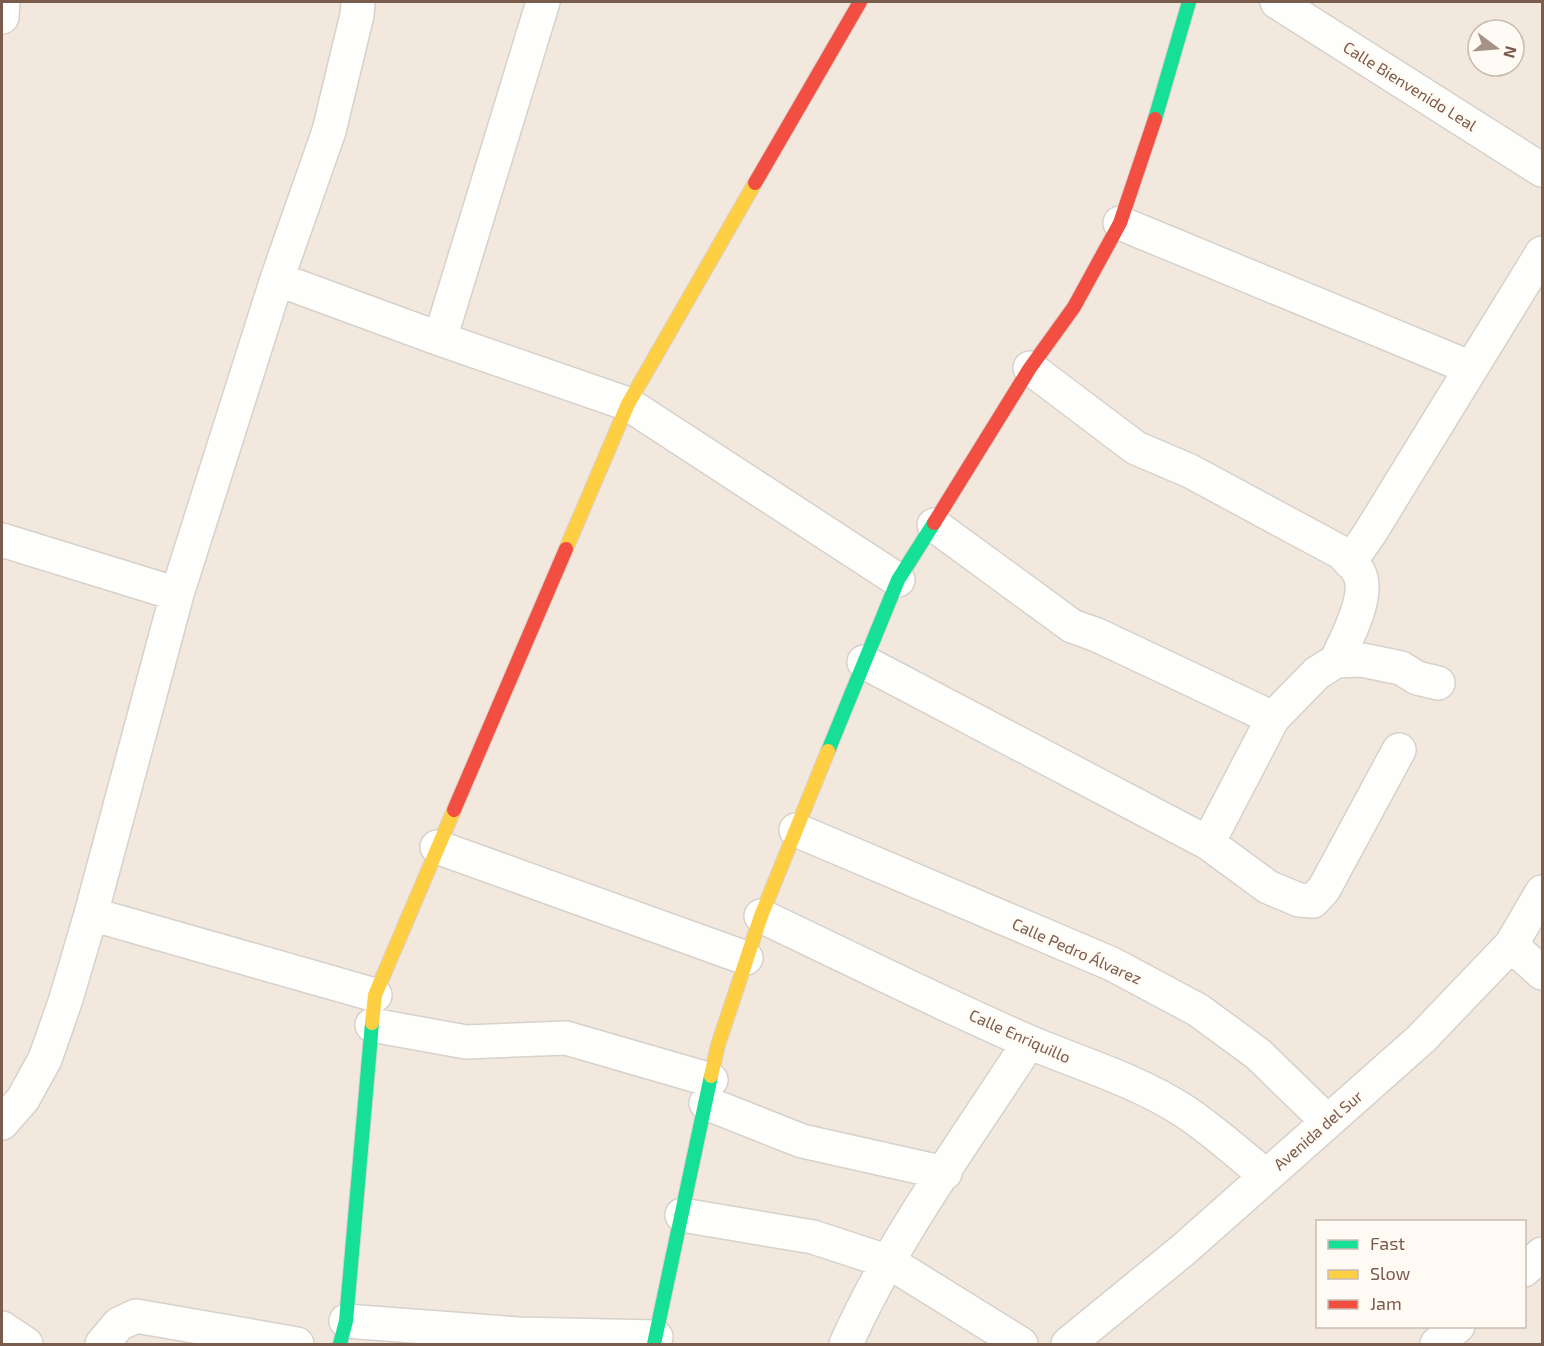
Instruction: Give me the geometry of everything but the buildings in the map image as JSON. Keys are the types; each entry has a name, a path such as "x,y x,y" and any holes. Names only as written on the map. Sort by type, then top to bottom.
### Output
{"street":[{"path":"2,17 3,2"},
{"path":"2,1123 23,1099 45,1059 66,999 177,594 277,279 329,131 357,15 358,2"},
{"path":"440,339 543,2"},
{"path":"860,2 627,404 437,847 374,1010 343,1333 655,1341 718,1045 761,916 898,580 1030,368 1074,307 1120,223 1152,128 1189,2"},
{"name":"Calle Bienvenido Leal","path":"1277,2 1542,170"},
{"path":"1120,223 1472,368"},
{"path":"1350,562 1542,253"},
{"path":"277,279 627,404 898,580"},
{"path":"1030,368 1136,448 1190,471 1342,554 1359,572 1362,592 1355,619 1336,661"},
{"path":"934,525 1072,626 1097,635 1273,718"},
{"path":"2,540 177,594"},
{"path":"1208,843 1273,718 1317,673 1336,661 1362,660 1401,668 1417,678 1438,683"},
{"path":"864,662 1208,843 1268,887 1299,900 1314,901 1335,871 1399,750"},
{"name":"Calle Pedro Álvarez","path":"796,830 1112,964 1197,1010 1258,1054 1327,1121"},
{"path":"437,847 746,958"},
{"name":"Avenida del Sur","path":"1068,1344 1183,1250 1421,1039 1511,945 1542,892"},
{"path":"91,914 466,1042 566,1038 708,1092 802,1141 945,1173"},
{"name":"Calle Enriquillo","path":"761,916 1029,1042 1116,1077 1183,1110 1266,1176"},
{"path":"1511,945 1542,973"},
{"path":"846,1344 866,1299 1029,1042"},
{"path":"682,1215 813,1237 889,1262 1021,1344"},
{"path":"1526,1268 1542,1254"},
{"path":"102,1344 118,1324 136,1316 297,1344"},
{"path":"2,1328 26,1344"},
{"path":"1437,1344 1456,1328"}],"shaded area":[{"path":"2,2 1542,2 1542,1344 2,1344"}],"traffic: fast":[{"path":"1155,119 1189,2"},
{"path":"828,751 898,580 934,523"},
{"path":"340,1344 346,1321 372,1023"},
{"path":"654,1344 711,1076"}],"traffic: slow":[{"path":"566,549 628,404 755,183"},
{"path":"711,1076 718,1045 761,916 828,751"},
{"path":"372,1023 375,995 454,810"}],"traffic: jam":[{"path":"755,183 860,2"},
{"path":"934,523 1030,368 1074,307 1120,223 1155,119"},
{"path":"454,810 566,549"}]}
